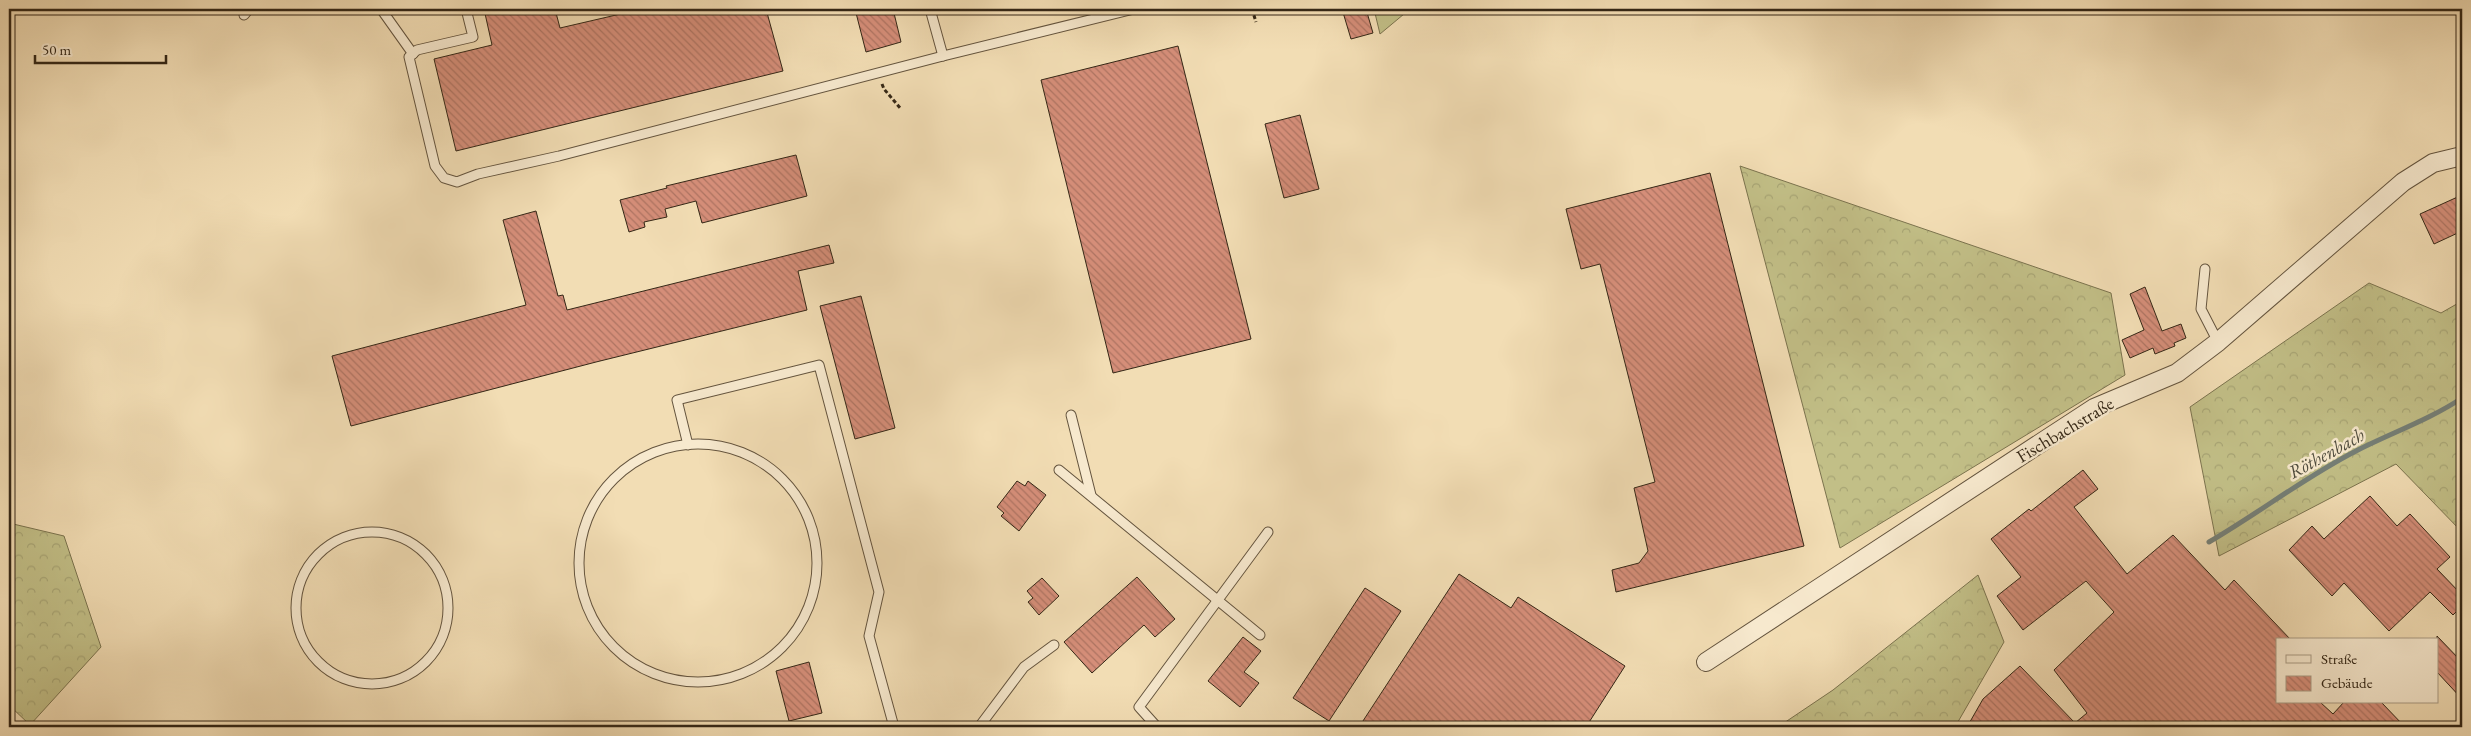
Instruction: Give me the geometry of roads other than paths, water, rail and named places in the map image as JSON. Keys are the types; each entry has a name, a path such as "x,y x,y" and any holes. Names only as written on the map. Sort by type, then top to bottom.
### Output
{"street":[{"name":"Fischbachstraße","path":"1706,662 2094,408 2177,372 2218,342 2403,182 2433,163 2462,156"}],"lane":[{"path":"380,9 413,54"},
{"path":"466,9 473,37 417,50 409,57 435,166 444,178 458,182 478,174 559,156 879,72 1134,9"},
{"path":"930,9 943,56"},
{"path":"2205,269 2201,309 2218,342"},
{"path":"688,444 678,400 820,365 879,592 869,636 894,727"},
{"path":"1071,416 1091,495"},
{"path":"688,444 723,447 748,456 771,469 795,495 804,510 811,527 817,562 812,597 797,629 786,643 759,666 735,676 709,682 682,681 656,674 633,662 612,645 592,616 583,591 579,564 580,547 590,513 610,483 630,466 653,453 688,444"},
{"path":"1058,470 1091,495 1260,635"},
{"path":"1156,727 1139,707 1268,532"},
{"path":"361,533 389,534 415,545 435,565 446,591 448,618 439,645 421,667 397,681 369,684 355,683 335,675 318,662 309,652 298,626 297,598 306,571 313,560 335,542 361,533"},
{"path":"979,727 1024,667 1054,644"}],"waterway":[{"name":"Röthenbach","path":"2209,542 2337,461 2436,413 2462,398"}]}
